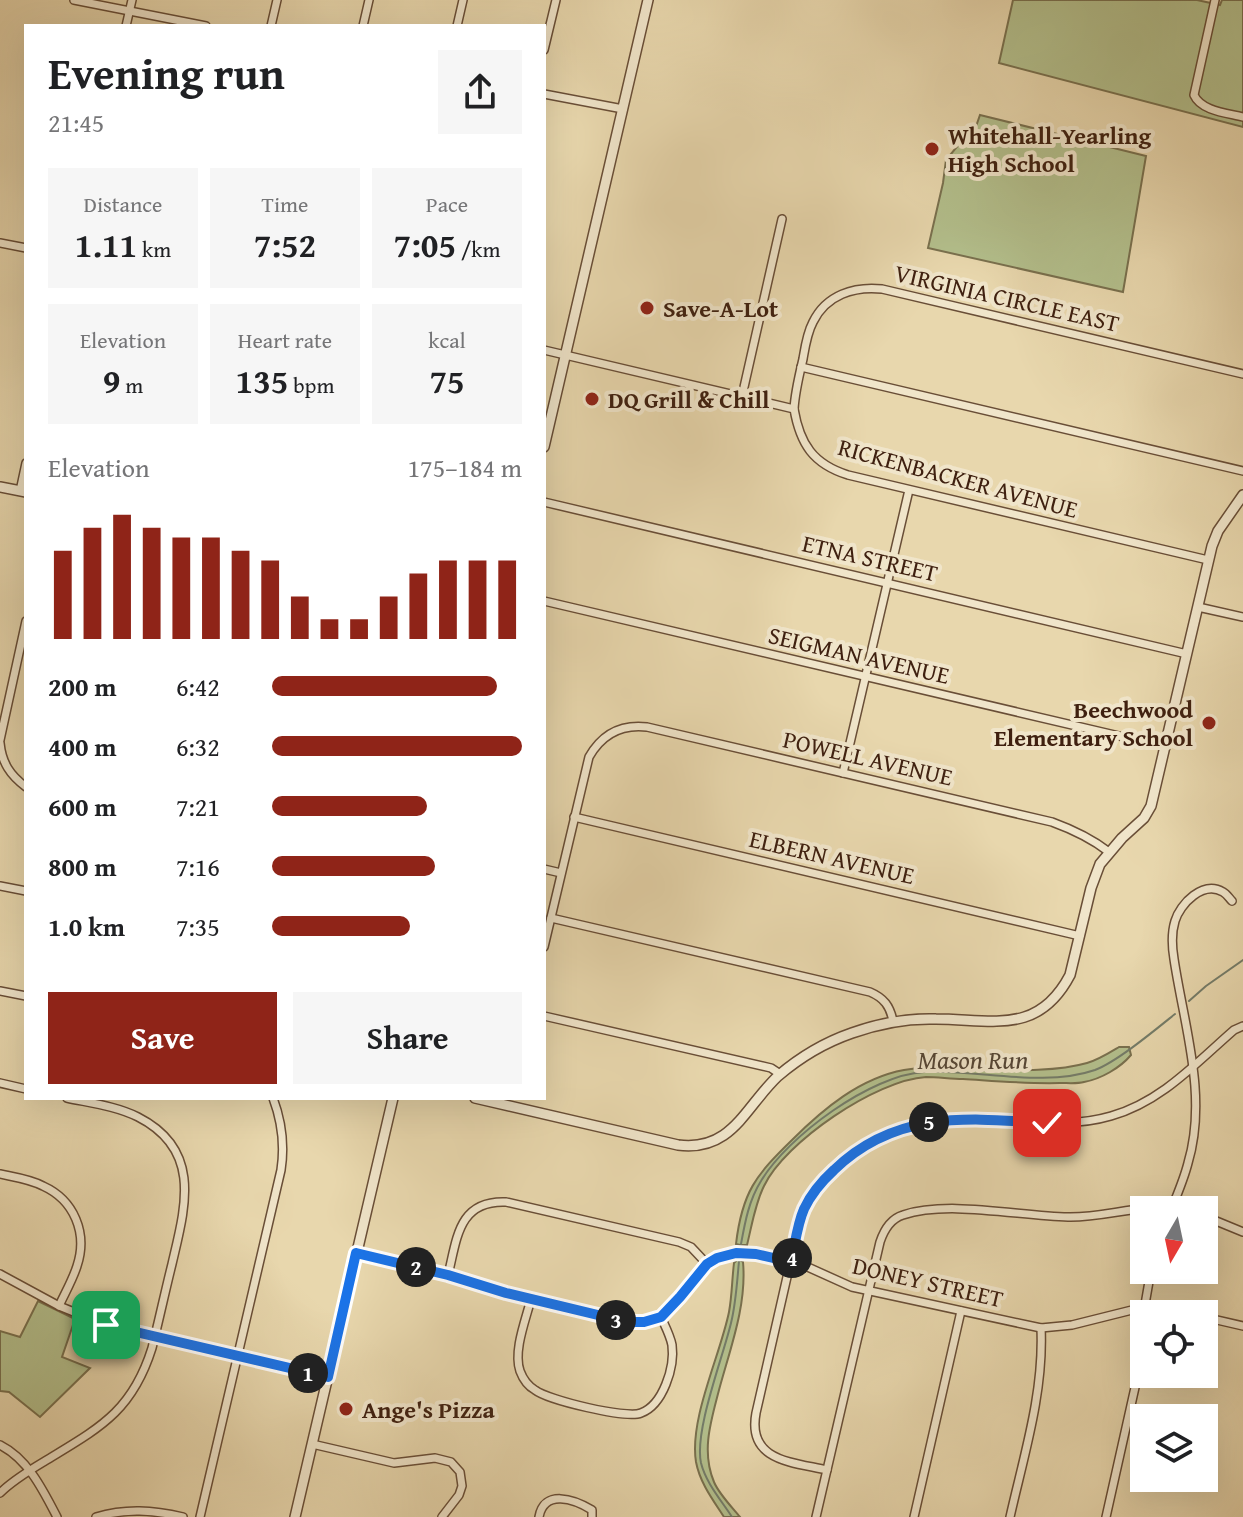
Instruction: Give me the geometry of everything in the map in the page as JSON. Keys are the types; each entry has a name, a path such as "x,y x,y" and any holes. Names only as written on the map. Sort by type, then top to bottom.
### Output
{"street":[{"path":"74,0 196,24"},
{"path":"127,24 132,0"},
{"path":"271,24 277,0"},
{"path":"363,24 369,0"},
{"path":"457,24 463,0"},
{"path":"546,42 556,0"},
{"path":"546,439 648,0"},
{"path":"1215,0 1194,95 1196,101 1204,106 1243,117"},
{"path":"546,94 623,109"},
{"path":"742,396 782,219"},
{"path":"0,243 24,248"},
{"name":"VIRGINIA CIRCLE EAST","path":"794,409 809,334 817,315 832,299 851,290 869,288 1243,374"},
{"path":"546,350 794,409"},
{"path":"801,367 1243,471"},
{"name":"RICKENBACKER AVENUE","path":"794,409 801,438 813,455 820,462 848,475 1208,560"},
{"path":"0,487 23,491"},
{"path":"843,773 909,490"},
{"path":"508,1102 678,1145 700,1145 730,1132 780,1074 847,1034 893,1021 938,1019 1003,1022 1024,1018 1052,1001 1070,975 1100,864 1144,818 1151,806 1208,560 1218,531 1243,495"},
{"name":"ETNA STREET","path":"546,502 1187,654"},
{"name":"SEIGMAN AVENUE","path":"546,601 1166,747"},
{"path":"1198,607 1243,617"},
{"path":"24,630 0,742 4,764 24,785"},
{"name":"POWELL AVENUE","path":"574,817 589,757 595,747 612,732 629,726 647,727 1052,822 1091,838 1109,852"},
{"path":"546,939 574,817"},
{"name":"ELBERN AVENUE","path":"574,817 1080,936"},
{"path":"546,869 561,873"},
{"path":"0,886 24,891"},
{"path":"1176,1196 1189,1161 1195,1097 1193,1066 1172,946 1175,920 1189,899 1203,890 1223,892 1232,901"},
{"path":"551,918 870,992 883,999 893,1021"},
{"path":"0,991 24,996"},
{"path":"546,1016 771,1068 780,1074"},
{"path":"827,1470 774,1456 762,1447 755,1434 756,1413 804,1210 818,1186 840,1164 878,1139 907,1127 967,1118 1069,1124 1110,1116 1150,1100 1234,1030 1243,1026"},
{"path":"0,1083 24,1089"},
{"path":"0,1493 93,1431 120,1409 138,1383 155,1336 184,1211 185,1181 176,1152 151,1125 118,1109 76,1100"},
{"path":"200,1517 282,1162 283,1139 274,1100"},
{"path":"295,1517 393,1100"},
{"path":"0,1174 46,1187 65,1200 78,1223 80,1256 59,1306"},
{"path":"356,1253 627,1322 644,1322 661,1317 707,1264 691,1247 679,1242 496,1201 469,1213 463,1222 448,1275"},
{"path":"816,1517 882,1235 891,1222 905,1214 930,1209 1068,1217 1130,1209"},
{"path":"1218,1222 1243,1232"},
{"name":"DONEY STREET","path":"707,1264 736,1253 756,1254 801,1264 852,1287 1041,1328 1072,1325 1130,1310"},
{"path":"0,1274 59,1306 106,1325 328,1377"},
{"path":"531,1299 518,1360 526,1382 532,1389 551,1398 622,1415 633,1415 650,1408 664,1387 673,1350 661,1317"},
{"path":"914,1517 961,1311"},
{"path":"1218,1320 1243,1326"},
{"path":"1010,1517 1038,1394 1041,1328"},
{"path":"1106,1517 1135,1388"},
{"path":"312,1444 394,1463 435,1458 451,1462 460,1472 462,1486 442,1517"},
{"path":"0,1445 12,1452 30,1471 57,1517"},
{"path":"539,1517 546,1502 555,1498 581,1504 592,1510 592,1517"},
{"path":"96,1517 128,1510 183,1517"}],"green space":[{"path":"1013,0 1197,0 1220,5 1222,0 1243,0 1243,127 999,63"},
{"path":"980,115 1146,156 1123,292 928,248 946,160 960,143 973,135"},
{"path":"1119,1047 1129,1047 1131,1055 1127,1060 1103,1076 1081,1083 926,1077 883,1089 858,1101 811,1133 775,1169 758,1200 747,1245 736,1244 742,1211 760,1175 816,1117 857,1087 888,1074 912,1069 1026,1070 1073,1066 1095,1060"},
{"path":"738,1259 743,1262 744,1278 740,1311 713,1413 708,1447 714,1482 740,1517 724,1517 701,1477 695,1445 701,1407 729,1312 734,1263"},
{"path":"38,1301 75,1319 62,1357 90,1368 40,1417 9,1392 0,1391 0,1331 20,1337"}],"waterway":[{"name":"Mason Run","path":"1189,1001 1243,960"},
{"name":"Mason Run","path":"741,1244 753,1196 774,1164 810,1128 856,1096 880,1084 924,1072 1032,1078 1075,1075 1095,1070 1125,1053 1175,1014"},
{"name":"Mason Run","path":"732,1517 706,1477 700,1449 705,1414 733,1315 739,1261"}],"place":[{"name":"Whitehall-Yearling High School","path":"932,149"},
{"name":"Save-A-Lot","path":"647,308"},
{"name":"DQ Grill & Chill","path":"592,399"},
{"name":"Beechwood Elementary School","path":"1209,723"},
{"name":"Ange's Pizza","path":"346,1409"}],"route":[{"path":"106,1325 328,1377 356,1253 531,1299 627,1322 644,1322 661,1317 699,1272 717,1258 736,1253 756,1254 791,1262 804,1210 818,1186 840,1164 878,1139 907,1127 934,1121 967,1118 1047,1123"}]}
